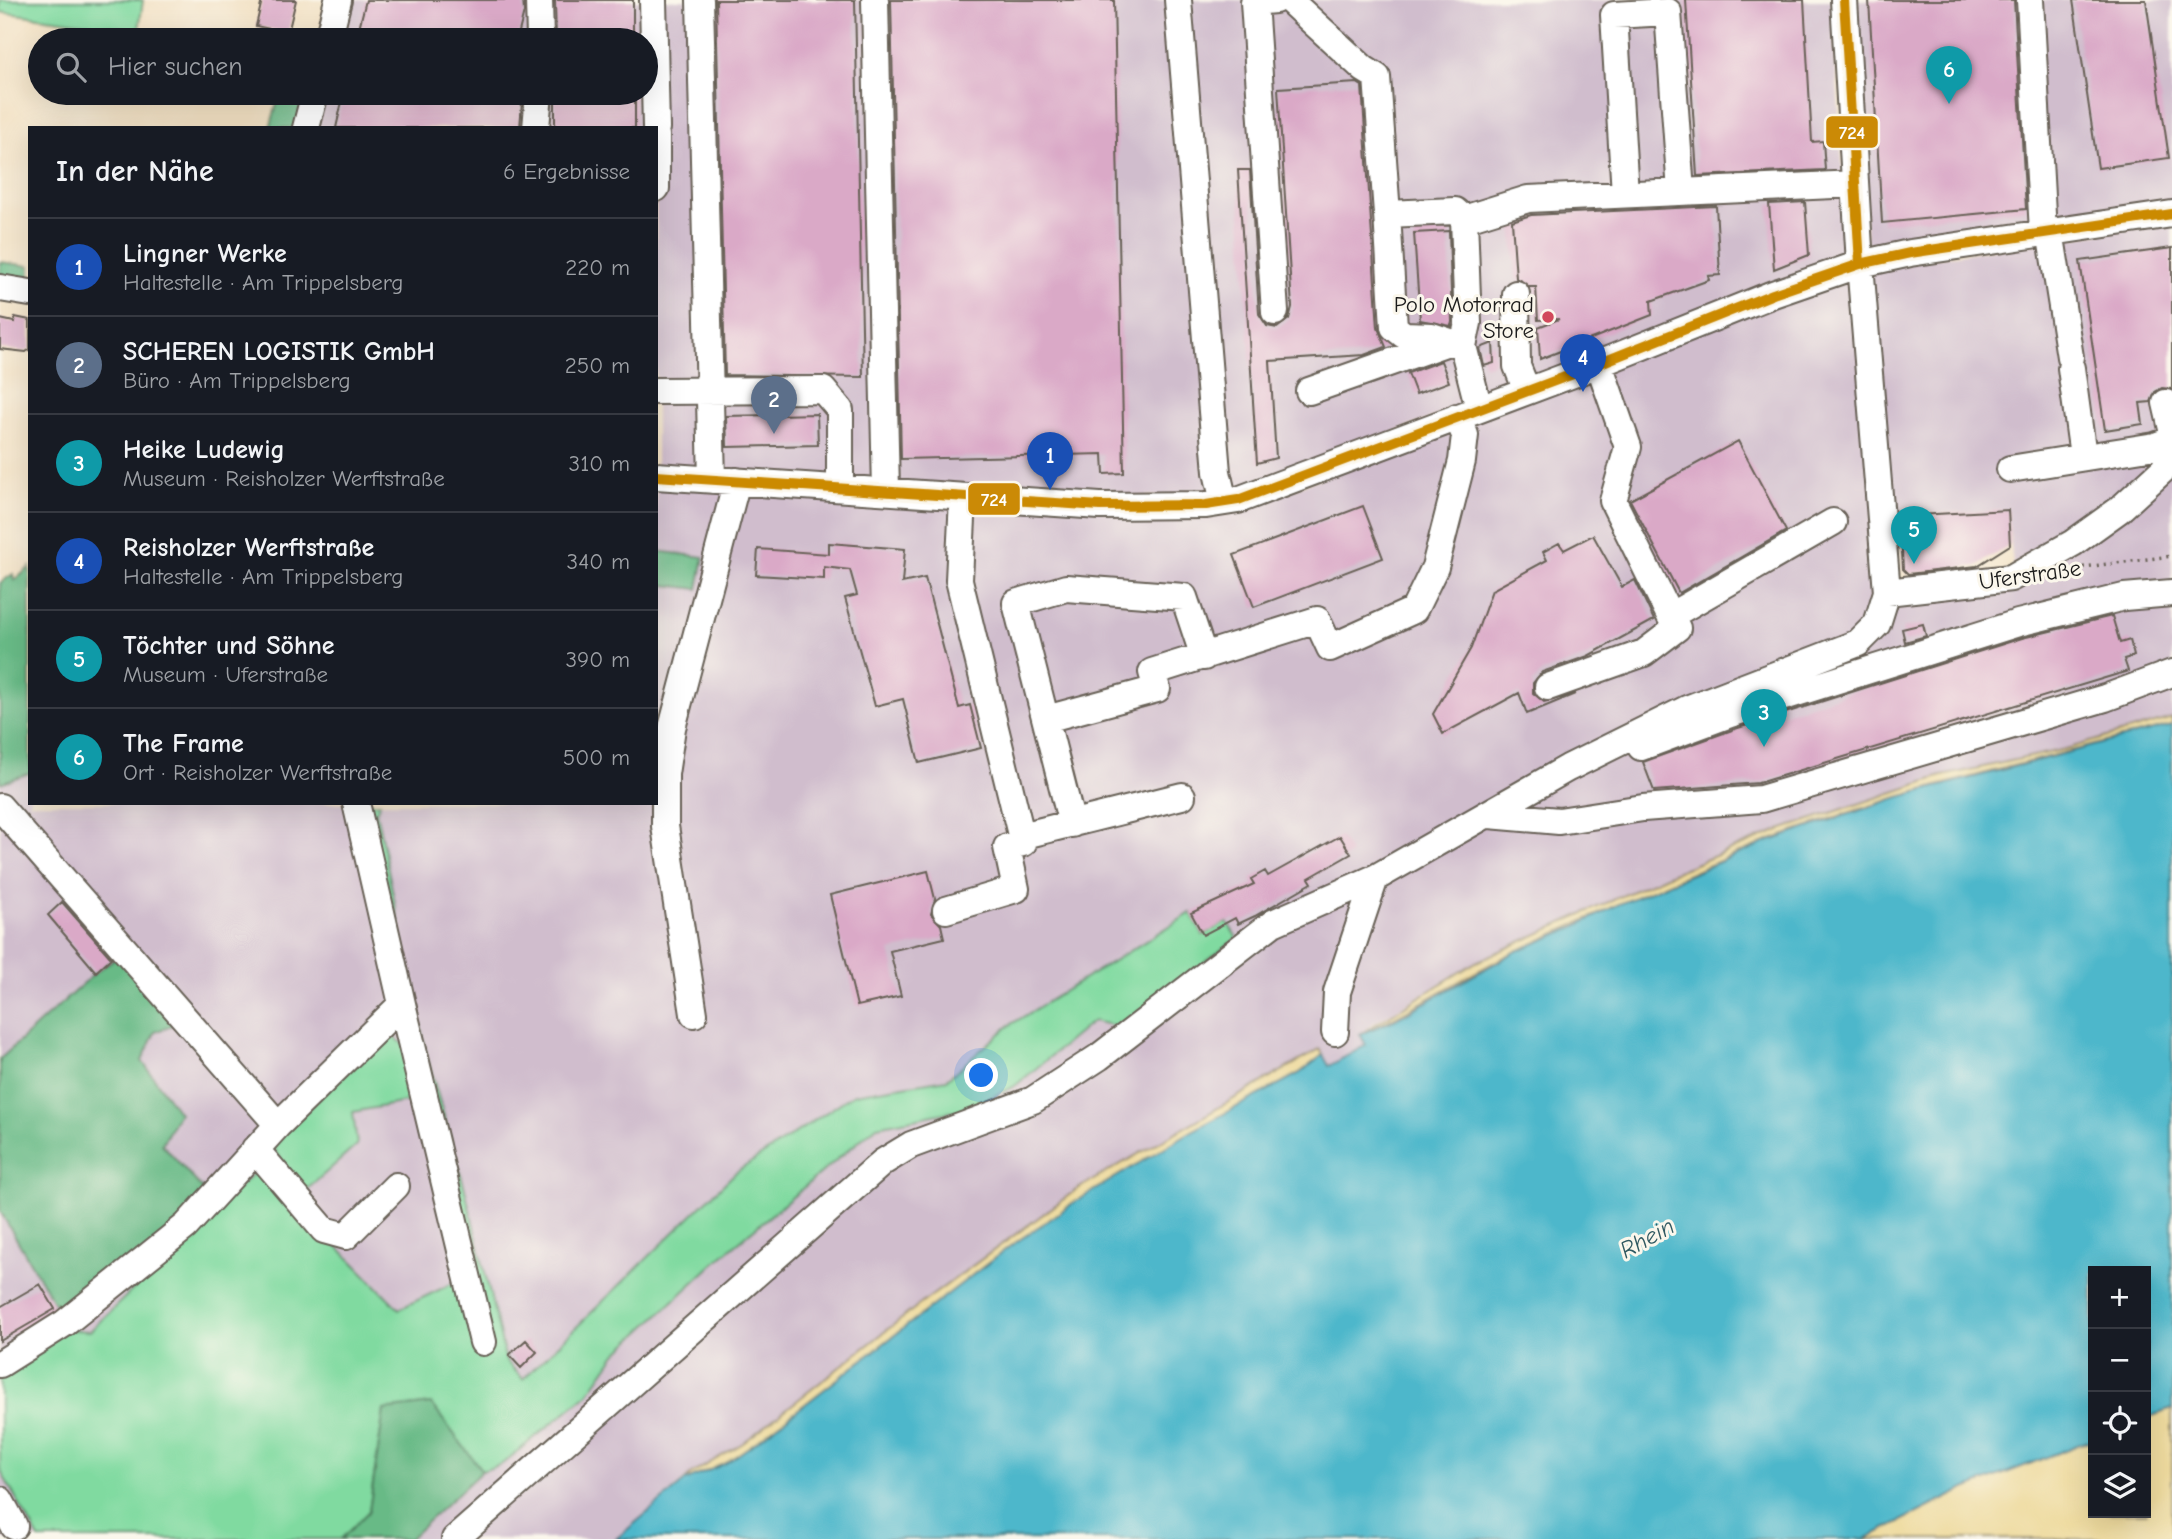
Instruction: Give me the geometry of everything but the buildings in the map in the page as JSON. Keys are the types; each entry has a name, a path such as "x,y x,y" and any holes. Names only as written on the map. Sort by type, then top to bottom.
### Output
{"street":[{"path":"331,28 338,0"},
{"path":"539,0 540,28"},
{"path":"653,0 654,28"},
{"path":"694,1014 665,826 664,774 724,481 710,391 700,0"},
{"path":"875,0 886,491"},
{"path":"1178,0 1217,472 1224,502"},
{"path":"1275,0 1254,2 1275,312"},
{"path":"1289,0 1364,69 1377,77 1394,327 1404,335 1432,335 1455,344"},
{"path":"454,1539 883,1162 911,1145 1033,1100 1099,1057 1273,923 1375,878 1568,768 1687,709 1858,643 1877,624 1887,592 1860,264 1844,0"},
{"path":"2030,0 2046,232 2070,362 2083,456"},
{"path":"1625,194 1614,15 1668,12 1681,192"},
{"path":"307,126 312,105"},
{"path":"536,126 537,105"},
{"path":"655,105 656,126"},
{"path":"1464,219 1528,199 1855,184"},
{"path":"1309,391 1455,344 1468,323 1464,219 1455,211 1387,214"},
{"path":"658,476 1100,506 1238,500 1599,364 1773,293 1860,264 1898,255 2172,214"},
{"path":"0,288 28,293"},
{"path":"1516,293 1517,366 1527,391"},
{"path":"1046,719 1157,689 1152,672 1317,620 1330,648 1413,610 1435,567 1462,461 1468,413 1455,344"},
{"path":"1548,687 1644,653 1677,628 1614,501 1628,447 1599,364"},
{"path":"658,391 828,393 839,410 839,488"},
{"path":"2166,403 2172,429"},
{"path":"2010,469 2155,446 2172,440"},
{"name":"Uferstraße","path":"1887,592 2011,578 2073,542 2119,510 2165,468 2172,445"},
{"path":"946,910 1016,890 1007,847 1023,843 959,580 963,498"},
{"path":"1670,616 1833,522"},
{"path":"1073,824 1016,603 1066,589 1184,597 1204,657"},
{"path":"1568,768 1664,740 1730,714 2018,623 2124,597 2172,593"},
{"path":"1489,814 1559,821 1643,808 1761,799 2105,698 2172,673"},
{"path":"1021,836 1182,796"},
{"path":"356,805 483,1342"},
{"path":"0,807 278,1125"},
{"path":"1335,1032 1337,992 1375,878"},
{"path":"1,1362 65,1323 186,1226 278,1125 402,1004"},
{"path":"255,1149 324,1230 345,1236 396,1186"},
{"path":"0,1500 14,1527"}],"path":[{"name":"Uferstraße","path":"2063,570 2172,556"}],"shaded area":[{"path":"347,0 1832,0 1848,258 1234,494 1092,498 658,466 658,126 314,126 319,105 658,105 658,28 339,28"},
{"path":"1852,0 2172,0 2172,207 1867,252"},
{"path":"2172,223 2172,718 2066,749 1942,776 1780,830 1675,872 1476,962 1372,1024 1360,1034 1366,1045 1329,1066 1319,1049 1076,1190 915,1308 743,1443 690,1475 616,1539 409,1539 436,1510 431,1404 341,1539 0,1539 0,783 28,774 28,805 658,805 658,484 1241,509 1866,268","holes":["2008,510 2014,577 1881,581 1878,519 1899,515"]}],"green space":[{"path":"0,0 143,0 139,28 0,12"},
{"path":"277,105 305,105 300,126 271,126"},
{"path":"0,262 28,266 28,280 0,276"},
{"path":"658,551 704,557 698,589 658,584"},
{"path":"28,569 28,774 0,783 0,583 13,574 14,581"},
{"path":"359,805 379,805 376,812 427,1058 464,1185 506,1361 523,1379 735,1173 854,1094 947,1079 1010,1025 1191,913 1203,935 1227,922 1237,938 1152,1003 1115,1026 1093,1021 1015,1086 970,1108 877,1126 722,1256 616,1354 588,1394 502,1464 482,1471 431,1404 384,1410 369,1511 341,1539 39,1539 0,1470 0,1370 62,1329 90,1331 260,1167 399,1309 460,1280 416,1100 353,1112 357,1145 304,1192 271,1145 387,1032 420,1056"},
{"path":"122,953 182,1021 155,1032 142,1061 179,1113 162,1144 209,1196 64,1320 0,1211 0,1059 96,972"},
{"path":"431,1404 482,1471 409,1539 341,1539 369,1511 384,1410"}],"sand":[{"path":"2172,718 2172,725 1916,792 1766,842 1519,950 1360,1034 1476,962 1675,872 1780,830 1942,776 2066,749"},
{"path":"1320,1049 1323,1055 1300,1073 1192,1131 1075,1202 1009,1247 756,1442 726,1463 685,1481 690,1475 743,1443 915,1308 1076,1190"},
{"path":"2172,1409 2172,1539 1865,1539 1965,1489 2088,1441 2088,1518 2151,1518 2151,1416"}],"water":[{"name":"Rhein","path":"2172,725 2172,1409 2151,1416 2151,1266 2088,1266 2088,1441 1965,1489 1865,1539 616,1539 685,1481 726,1463 756,1442 1009,1247 1075,1202 1192,1131 1300,1073 1323,1055 1329,1066 1366,1045 1360,1034 1394,1020 1517,951 1575,927 1617,905 1767,842 1899,797"}],"transit line":[{"name":"724","path":"1844,0 1860,264"},
{"name":"724","path":"658,476 1100,506 1206,505 1238,500 1573,374 1773,294 1860,264 1910,253 2172,214"}],"place":[{"name":"The Frame","path":"1949,104"},
{"name":"Polo Motorrad Store","path":"1548,317"},
{"name":"Reisholzer Werftstraße","path":"1583,392"},
{"name":"SCHEREN LOGISTIK GmbH","path":"774,434"},
{"name":"Lingner Werke","path":"1050,490"},
{"name":"Töchter und Söhne","path":"1914,564"},
{"name":"Heike Ludewig","path":"1764,747"}]}
